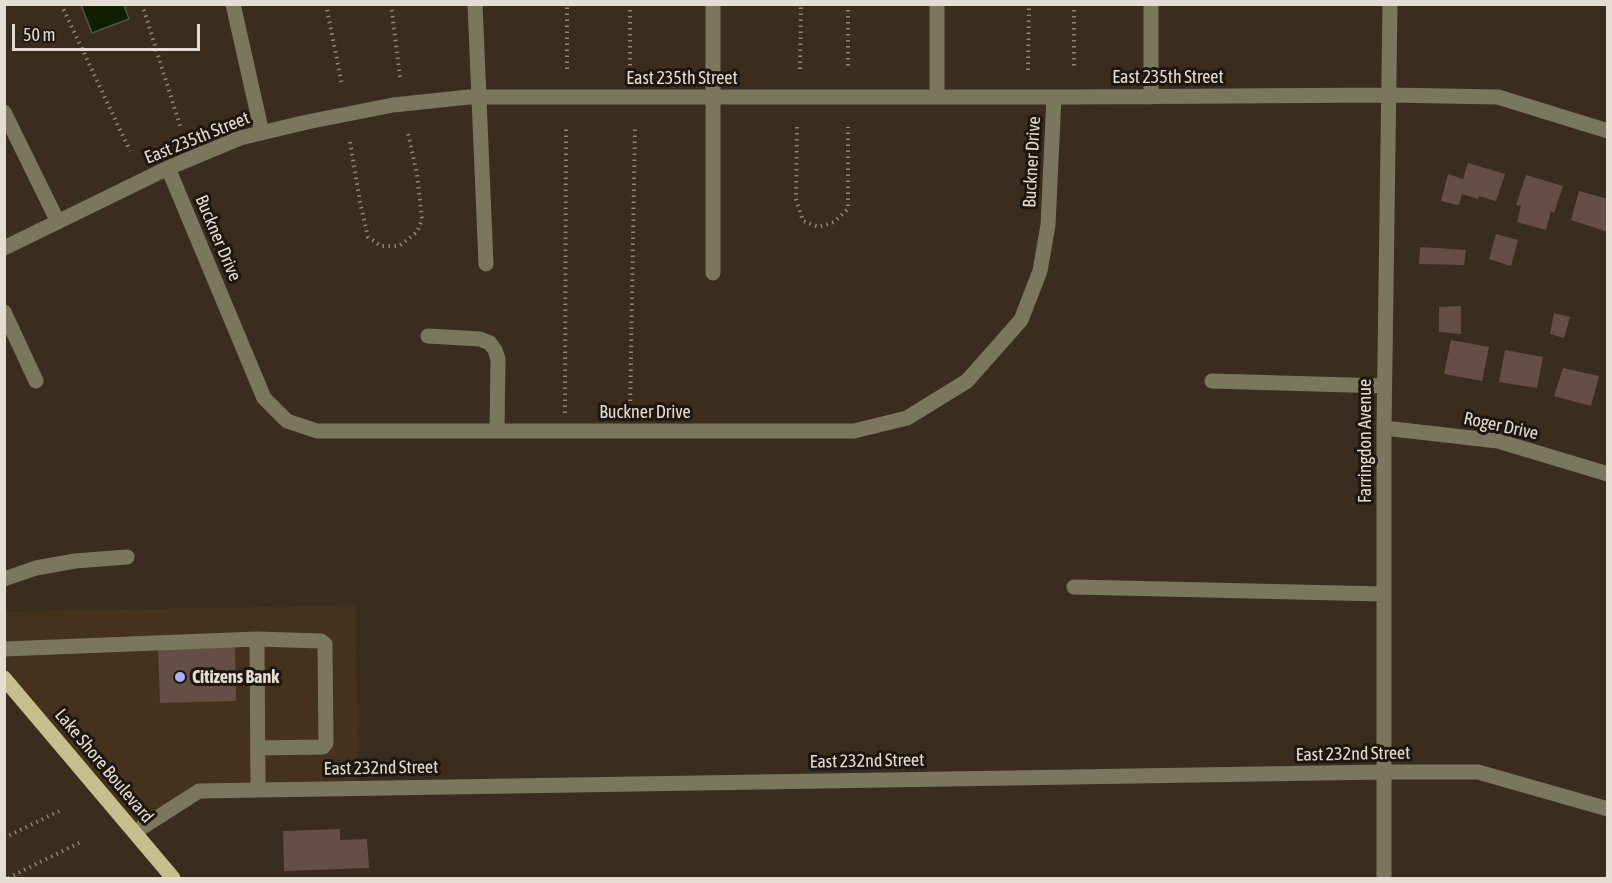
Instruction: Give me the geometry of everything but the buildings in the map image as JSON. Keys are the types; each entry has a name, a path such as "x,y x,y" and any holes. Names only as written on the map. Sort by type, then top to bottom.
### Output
{"main road":[{"name":"Lake Shore Boulevard","path":"4,678 173,879"}],"street":[{"path":"233,4 262,133"},
{"path":"475,4 486,264"},
{"path":"713,4 713,273"},
{"path":"937,4 937,97"},
{"path":"1150,4 1151,97"},
{"name":"Farringdon Avenue","path":"1384,879 1384,386 1390,4"},
{"path":"1389,95 1498,97 1608,130"},
{"name":"East 235th Street","path":"4,248 168,168 240,138 393,105 478,97 1389,95"},
{"name":"Buckner Drive","path":"168,168 264,398 287,421 317,431 854,431 907,418 967,381 1021,320 1040,271 1048,225 1054,97"},
{"path":"4,112 57,222"},
{"path":"4,312 36,381"},
{"path":"428,336 480,339 490,343 498,359 497,431"},
{"path":"1212,381 1384,386"},
{"name":"Roger Drive","path":"1384,428 1498,441 1608,474"},
{"path":"4,579 36,568 75,561 127,556"},
{"path":"1074,588 1384,594"},
{"path":"258,639 258,790"},
{"path":"4,649 258,639 321,641 325,644 326,655 326,743 323,747 258,748"},
{"name":"East 232nd Street","path":"135,832 199,791 1384,772 1478,772 1608,809"}],"path":[{"path":"61,4 130,151"},
{"path":"142,4 181,129"},
{"path":"326,4 342,85"},
{"path":"391,4 400,77"},
{"path":"567,4 567,69"},
{"path":"630,4 630,69"},
{"path":"800,69 801,4"},
{"path":"848,4 848,69"},
{"path":"1028,70 1029,4"},
{"path":"1074,4 1074,70"},
{"path":"565,414 566,126"},
{"path":"630,414 635,126"},
{"path":"797,127 796,200 803,221 819,227 834,222 848,210 848,127"},
{"path":"350,142 368,237 381,246 399,246 417,232 422,219 417,174 408,133"},
{"path":"4,838 59,811"},
{"path":"8,879 83,841"}],"shaded area":[{"path":"81,5 124,5 129,19 92,33"},
{"path":"355,605 359,788 199,791 135,832 5,678 4,612"}],"place":[{"name":"Citizens Bank","path":"180,677"}]}
